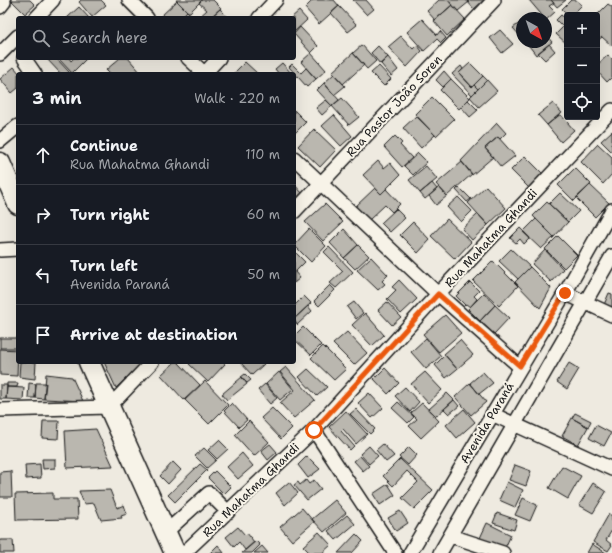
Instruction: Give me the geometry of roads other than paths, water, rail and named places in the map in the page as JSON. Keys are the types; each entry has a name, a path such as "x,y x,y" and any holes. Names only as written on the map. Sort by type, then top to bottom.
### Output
{"highway":[{"path":"0,163 16,199"},
{"path":"90,364 175,553"}],"street":[{"path":"38,16 53,0"},
{"path":"128,0 145,16"},
{"path":"261,16 276,0"},
{"name":"Rua Pastor João Soren","path":"296,210 494,0"},
{"path":"0,54 15,44"},
{"path":"25,60 34,72"},
{"path":"190,60 202,72"},
{"path":"206,72 218,60"},
{"name":"Rua Mahatma Ghandi","path":"184,553 314,430 438,294 612,110"},
{"path":"0,141 16,128"},
{"path":"296,160 438,294 520,366"},
{"name":"Avenida Paraná","path":"410,553 520,366 565,293 612,210"},
{"path":"0,250 16,249"},
{"name":"Avenida Paraná","path":"440,553 516,425 612,256"},
{"path":"565,293 612,315"},
{"path":"0,410 109,407 150,364"},
{"path":"492,414 612,469"},
{"path":"314,430 396,553"},
{"path":"166,532 209,493 228,512"},
{"path":"451,536 503,553"}]}
